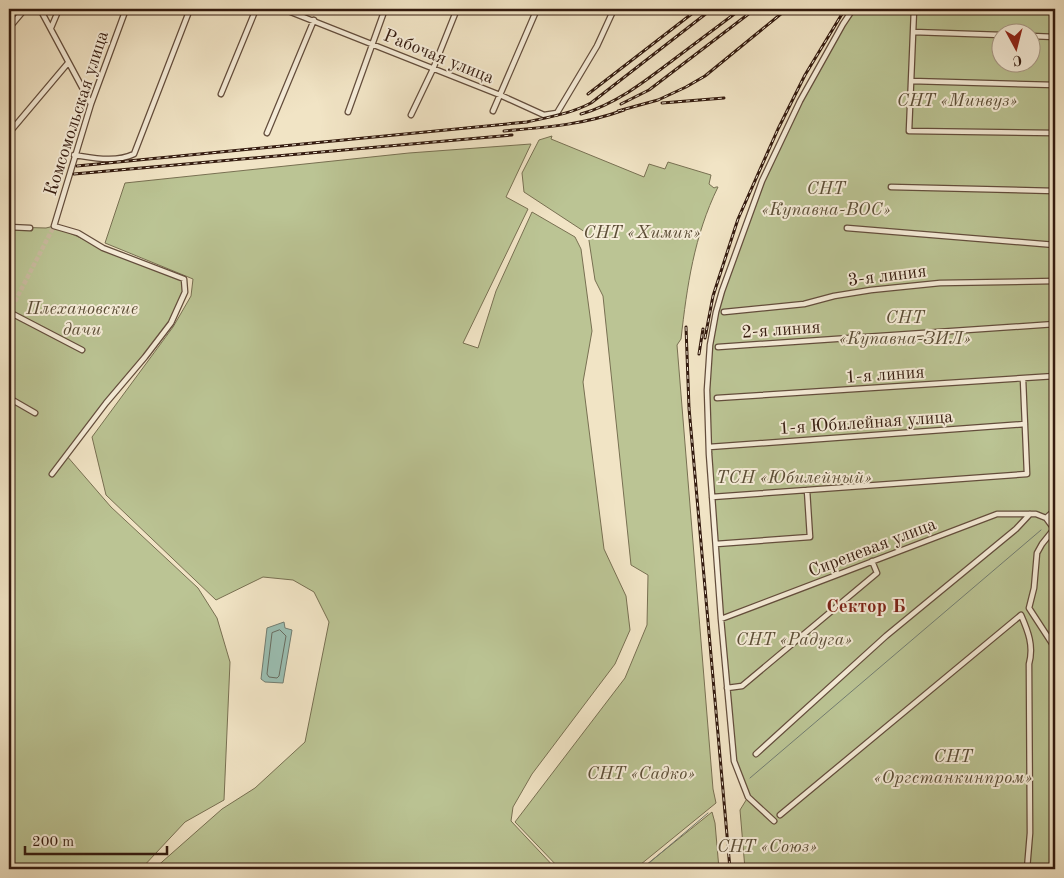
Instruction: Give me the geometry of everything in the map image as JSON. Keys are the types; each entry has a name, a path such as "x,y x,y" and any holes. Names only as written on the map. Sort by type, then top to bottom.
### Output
{"street":[{"path":"9,28 25,9"},
{"path":"40,9 91,104"},
{"path":"51,28 59,9"},
{"name":"Комсомольская улица","path":"52,474 106,402 145,357 171,322 185,292 184,279 103,248 78,233 54,226 74,155 126,9"},
{"path":"74,155 103,160 126,158 134,154 190,9"},
{"path":"221,94 256,9"},
{"name":"Рабочая улица","path":"283,9 500,95 544,115 557,113 596,46 614,9"},
{"path":"348,112 385,9"},
{"path":"412,115 458,9"},
{"path":"493,111 536,9"},
{"path":"774,821 748,797 734,761 721,619 709,447 707,390 710,345 722,291 766,173 800,100 853,9"},
{"path":"914,9 909,131 1054,133 1055,30"},
{"path":"267,133 314,20"},
{"path":"913,32 992,35"},
{"path":"1042,36 1055,36"},
{"path":"9,132 68,63"},
{"path":"911,81 1055,85"},
{"path":"891,187 1055,191"},
{"path":"9,227 30,228"},
{"path":"847,228 1055,245"},
{"name":"3-я линия","path":"724,312 804,304 834,296 871,290 940,283 1055,281"},
{"path":"9,312 82,350"},
{"name":"2-я линия","path":"718,347 1055,324"},
{"name":"1-я линия","path":"717,398 1055,376"},
{"path":"712,497 1027,474 1023,378"},
{"path":"9,398 35,414"},
{"name":"1-я Юбилейная улица","path":"709,447 1025,424"},
{"path":"716,544 810,537 808,490"},
{"path":"1055,510 1046,518 1054,530 1037,553 1034,588 1029,608 1055,648"},
{"name":"Сиреневая улица","path":"721,619 997,514 1036,514 1046,518"},
{"path":"756,754 886,636 1016,528 1030,514"},
{"path":"727,688 742,686 877,574 872,561"},
{"path":"780,815 1021,615 1031,642 1031,655 1028,664 1030,833 1027,869"}],"green space":[{"path":"853,9 1055,9 1055,869 745,869 740,810 748,797 734,761 709,454 707,390 716,313 762,181 800,101"},
{"path":"552,136 551,139 644,177 649,164 665,169 668,162 711,175 709,184 714,188 718,187 697,243 689,281 681,339 677,345 713,789 716,803 635,869 560,869 515,822 625,678 647,625 648,575 631,565 603,296 595,280 588,234 524,192 522,173 539,140"},
{"path":"531,144 506,197 528,209 463,343 478,348 496,291 532,212 575,237 581,249 592,331 583,382 604,549 626,596 630,630 615,664 532,774 513,807 511,821 556,869 154,869 222,809 255,788 305,742 329,622 314,592 293,580 263,577 216,600 106,495 92,437 173,327 191,296 193,279 105,243 125,183 409,153"},
{"name":"Плехановские дачи","path":"54,226 103,248 184,279 185,292 171,323 66,455 111,507 198,588 217,618 230,662 224,800 185,822 141,869 9,869 9,227 46,228"},
{"path":"712,812 715,823 719,869 641,869"}],"water":[{"path":"284,622 285,628 292,630 283,683 265,682 261,679 267,628"}],"waterway":[{"path":"750,778 1041,530"},
{"path":"642,869 708,813"}],"tunnel":[{"path":"9,313 54,226"}],"railway":[{"path":"588,94 698,9"},
{"path":"77,166 527,122 559,115 591,103 712,9"},
{"path":"581,114 594,110 629,92 741,9"},
{"path":"621,104 649,90 755,9"},
{"path":"618,111 658,100 705,76 787,9"},
{"path":"705,338 713,296 738,219 778,129 805,75 845,9"},
{"path":"662,103 724,98"},
{"path":"504,131 550,127 579,122 624,110"},
{"path":"74,174 512,135"},
{"path":"686,327 689,408 730,869"},
{"path":"699,354 703,329"}],"district":[{"name":"Сектор Б","path":"866,605"}],"park label":[{"name":"СНТ «Минвуз»","path":"957,100"},
{"name":"СНТ «Купавна-ВОС»","path":"826,198"},
{"name":"СНТ «Химик»","path":"642,232"},
{"name":"СНТ «Купавна-ЗИЛ»","path":"905,327"},
{"name":"ТСН «Юбилейный»","path":"794,477"},
{"name":"СНТ «Радуга»","path":"794,639"},
{"name":"СНТ «Оргстанкинпром»","path":"953,766"},
{"name":"СНТ «Садко»","path":"641,773"},
{"name":"СНТ «Союз»","path":"767,846"}]}
